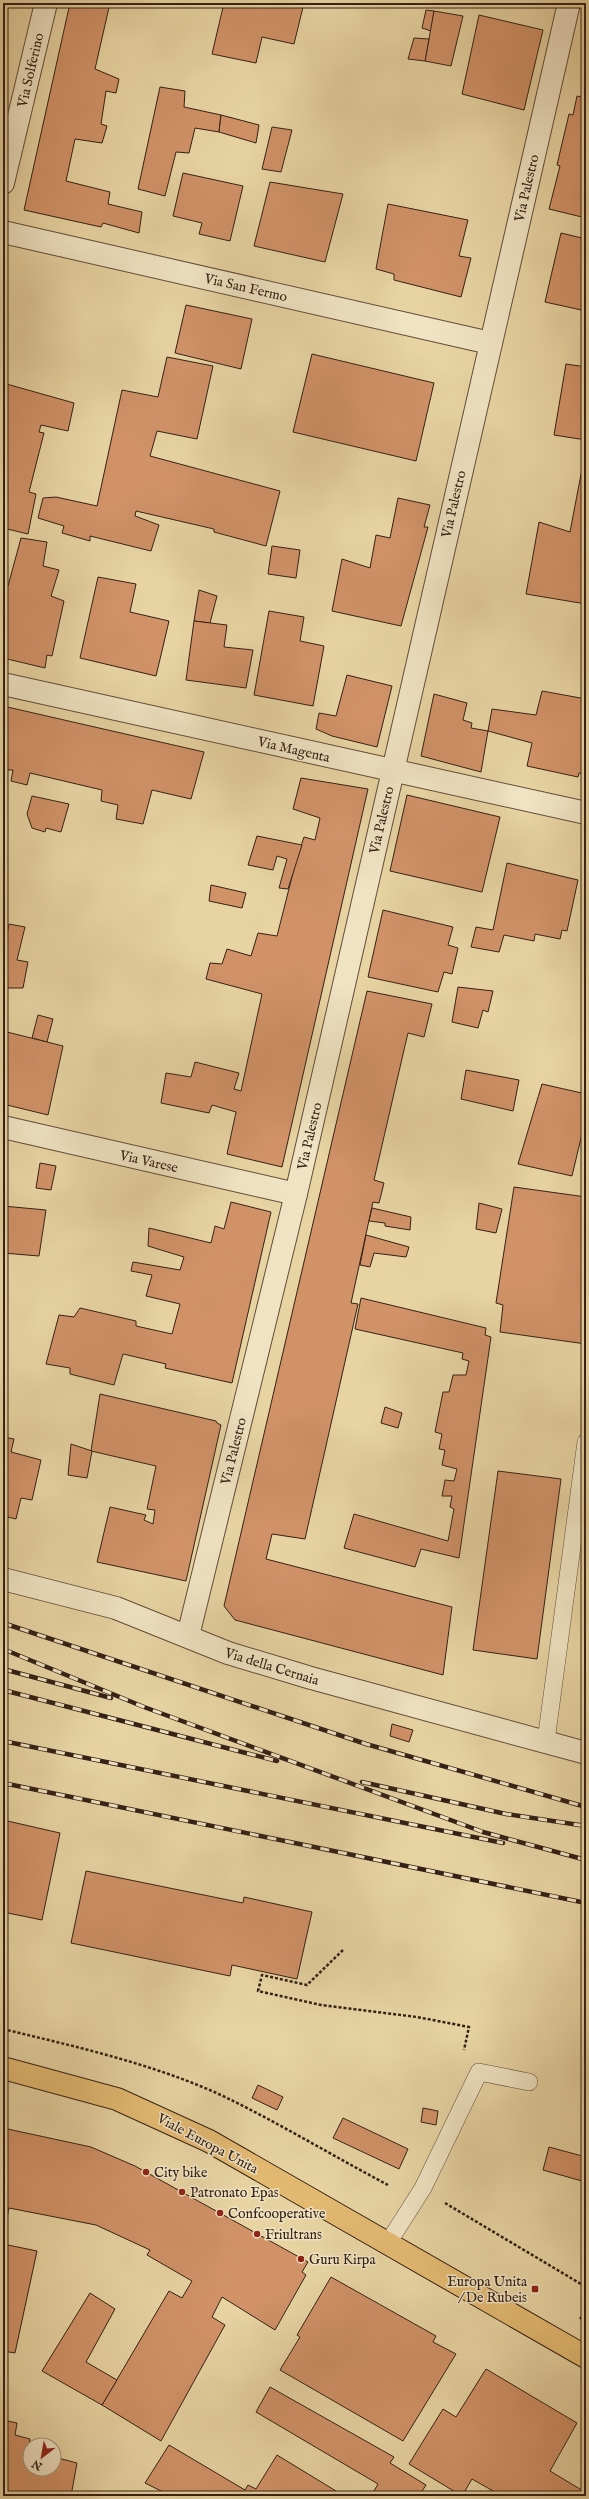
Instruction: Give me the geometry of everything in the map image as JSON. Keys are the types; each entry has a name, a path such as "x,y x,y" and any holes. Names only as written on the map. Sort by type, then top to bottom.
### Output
{"main road":[{"name":"Viale Europa Unita","path":"3,2068 117,2099 164,2119 208,2141 586,2357"}],"street":[{"name":"Via Solferino","path":"3,183 46,3"},
{"name":"Via Palestro","path":"188,1636 296,1194 490,343 570,3"},
{"name":"Via San Fermo","path":"3,232 490,343"},
{"name":"Via Magenta","path":"3,684 586,813"},
{"name":"Via Varese","path":"3,1127 296,1194"},
{"name":"Via della Cernaia","path":"3,1579 116,1608 228,1653 311,1678 586,1753"}],"lane":[{"path":"546,1741 586,1442"},
{"path":"388,2243 423,2188 479,2072 529,2082"}],"path":[{"path":"343,1950 307,1985 262,1975 258,1991 321,2005 417,2017 469,2027 463,2055"},
{"path":"3,2029 85,2049 160,2072 222,2096 388,2185"},
{"path":"444,2203 586,2287"}],"building":[{"path":"70,3 110,3 95,69 119,79 116,93 106,91 101,124 107,126 102,143 75,139 66,181 110,192 108,204 142,212 139,233 103,223 101,227 24,210"},
{"path":"224,3 304,3 294,44 262,37 256,63 212,54"},
{"path":"426,10 434,11 431,31 422,28"},
{"path":"434,11 463,16 451,66 425,61"},
{"path":"479,15 543,30 524,110 462,94"},
{"path":"414,38 429,39 425,61 408,59"},
{"path":"160,87 185,91 184,107 221,115 219,132 195,128 189,153 176,152 165,196 138,189"},
{"path":"577,96 586,98 586,218 549,209 560,166 557,165 569,114 573,115"},
{"path":"221,115 259,125 256,143 219,132"},
{"path":"272,127 292,130 281,172 262,169"},
{"path":"183,173 243,186 230,241 199,234 202,223 173,216"},
{"path":"270,182 343,194 325,262 254,246"},
{"path":"388,204 468,220 459,256 471,258 461,297 394,280 394,274 376,269"},
{"path":"561,233 586,239 586,311 545,302"},
{"path":"186,305 252,319 241,369 175,353"},
{"path":"312,354 434,383 416,461 293,432"},
{"path":"167,357 213,366 197,439 157,431 150,456 280,491 266,546 214,532 214,529 136,511 135,516 159,525 151,551 90,536 90,541 62,533 64,526 38,518 43,498 56,497 97,506 122,390 158,397"},
{"path":"566,364 586,367 586,440 554,435"},
{"path":"3,383 74,403 68,431 41,425 39,432 44,433 29,492 36,494 28,534 3,528"},
{"path":"586,448 586,604 526,594 539,522 570,532"},
{"path":"398,498 430,505 424,527 428,527 401,626 332,611 342,559 370,568 376,535 390,538"},
{"path":"21,538 47,542 43,566 59,570 51,596 64,601 52,656 47,655 45,668 3,658 3,585 8,586"},
{"path":"272,546 300,550 296,578 268,574"},
{"path":"98,577 136,584 130,612 169,621 156,676 80,658"},
{"path":"199,590 217,596 210,623 194,621"},
{"path":"269,611 304,617 300,641 324,646 313,706 254,695"},
{"path":"194,621 227,625 224,647 253,650 246,688 186,680"},
{"path":"347,675 392,686 377,747 332,736 316,729 319,713 336,716"},
{"path":"542,691 586,699 586,774 579,773 578,777 527,766 532,743 488,731 492,709 536,715"},
{"path":"434,694 467,703 463,720 472,723 471,728 488,731 481,772 421,756"},
{"path":"3,706 204,752 191,799 152,790 143,824 116,819 118,805 101,801 102,790 30,773 27,785 11,781 13,770 3,770"},
{"path":"301,778 368,789 282,1167 227,1154 236,1112 212,1105 209,1113 161,1103 166,1073 191,1077 195,1062 239,1073 234,1089 241,1091 262,994 206,979 210,963 222,964 227,949 251,956 258,933 277,936 296,861 304,837 315,840 320,818 293,809"},
{"path":"407,795 500,817 482,892 390,871"},
{"path":"32,796 69,804 61,832 46,828 45,832 32,828 27,814"},
{"path":"257,836 302,845 288,889 279,888 287,859 277,856 273,870 248,865"},
{"path":"507,863 578,880 567,931 562,930 560,939 535,934 534,941 504,935 499,952 471,947 476,927 493,930"},
{"path":"211,885 246,893 242,908 209,901"},
{"path":"383,910 453,927 448,945 458,948 452,974 444,972 438,992 368,977"},
{"path":"9,924 25,927 17,960 28,962 23,988 3,988 3,953"},
{"path":"458,987 493,991 488,1012 483,1010 478,1028 452,1022"},
{"path":"367,991 432,1004 424,1037 408,1033 374,1180 384,1183 379,1203 373,1202 351,1303 358,1304 305,1539 272,1534 266,1559 452,1607 443,1675 235,1620 224,1606"},
{"path":"38,1015 53,1019 47,1042 32,1038"},
{"path":"3,1031 63,1046 48,1115 3,1104"},
{"path":"466,1070 519,1080 513,1111 461,1099"},
{"path":"542,1084 586,1094 586,1117 572,1176 518,1164"},
{"path":"40,1163 56,1166 51,1190 36,1188"},
{"path":"514,1187 586,1197 586,1344 500,1332 503,1305 496,1303"},
{"path":"231,1202 271,1212 232,1383 165,1368 166,1364 123,1354 114,1385 70,1374 70,1368 46,1364 59,1315 74,1317 80,1308 136,1321 136,1326 172,1334 180,1304 146,1296 152,1275 131,1271 133,1262 180,1270 184,1257 148,1246 149,1228 211,1243 215,1226 224,1229"},
{"path":"479,1203 502,1209 496,1233 476,1229"},
{"path":"3,1206 46,1210 39,1256 3,1253"},
{"path":"372,1208 411,1217 410,1230 385,1226 385,1223 369,1221"},
{"path":"366,1235 409,1247 406,1257 374,1253 370,1267 360,1265"},
{"path":"361,1298 486,1328 485,1335 491,1337 459,1558 421,1549 415,1567 344,1548 354,1514 448,1541 454,1509 450,1507 452,1496 442,1496 445,1480 454,1481 457,1469 442,1465 445,1450 439,1449 442,1434 435,1432 443,1392 449,1392 453,1375 466,1375 469,1361 462,1359 463,1353 355,1329"},
{"path":"100,1394 216,1421 221,1425 186,1581 97,1562 110,1507 146,1515 144,1520 153,1524 155,1510 147,1509 156,1466 91,1451"},
{"path":"385,1407 402,1413 398,1428 381,1423"},
{"path":"3,1437 14,1439 11,1452 41,1460 32,1500 21,1498 16,1519 3,1516"},
{"path":"71,1444 92,1451 87,1478 68,1475"},
{"path":"498,1471 561,1479 537,1659 473,1650"},
{"path":"392,1724 413,1730 409,1742 390,1736"},
{"path":"3,1820 60,1833 42,1920 3,1912"},
{"path":"86,1871 243,1903 244,1897 312,1912 297,1979 232,1965 230,1976 71,1943"},
{"path":"258,2085 283,2097 277,2110 252,2098"},
{"path":"423,2108 438,2111 436,2125 421,2122"},
{"path":"343,2118 408,2149 399,2169 333,2138"},
{"path":"3,2128 91,2147 135,2166 308,2262 302,2272 306,2275 275,2330 222,2297 212,2317 225,2325 161,2441 102,2405 169,2291 182,2298 192,2281 147,2255 150,2250 96,2225 9,2208 3,2237"},
{"path":"549,2147 586,2157 586,2171 582,2181 543,2170"},
{"path":"3,2244 37,2251 15,2353 3,2351"},
{"path":"331,2277 436,2336 433,2342 456,2354 403,2441 280,2370 300,2337 297,2335"},
{"path":"90,2293 115,2309 86,2362 117,2380 102,2405 42,2371"},
{"path":"486,2369 577,2423 550,2471 585,2492 583,2496 502,2496 472,2479 462,2496 409,2464 443,2409 456,2417"},
{"path":"270,2387 394,2457 390,2463 426,2485 419,2496 371,2496 378,2484 256,2412"},
{"path":"3,2420 17,2423 15,2435 22,2437 22,2477 62,2477 62,2459 77,2463 71,2496 3,2496"},
{"path":"169,2445 245,2490 248,2485 256,2489 277,2455 336,2491 333,2496 164,2496 165,2493 145,2483"}],"railway":[{"path":"3,1623 366,1744 586,1807"},
{"path":"3,1649 144,1707 483,1832 586,1860"},
{"path":"3,1669 111,1698"},
{"path":"3,1690 277,1761"},
{"path":"3,1741 503,1843"},
{"path":"362,1782 506,1814 586,1826"},
{"path":"3,1783 586,1903"}],"place":[{"name":"City bike","path":"146,2172"},
{"name":"Patronato Epas","path":"182,2192"},
{"name":"Confcooperative","path":"220,2213"},
{"name":"Friultrans","path":"257,2234"},
{"name":"Guru Kirpa","path":"301,2259"},
{"name":"Europa Unita / De Rubeis","path":"535,2289"}]}
